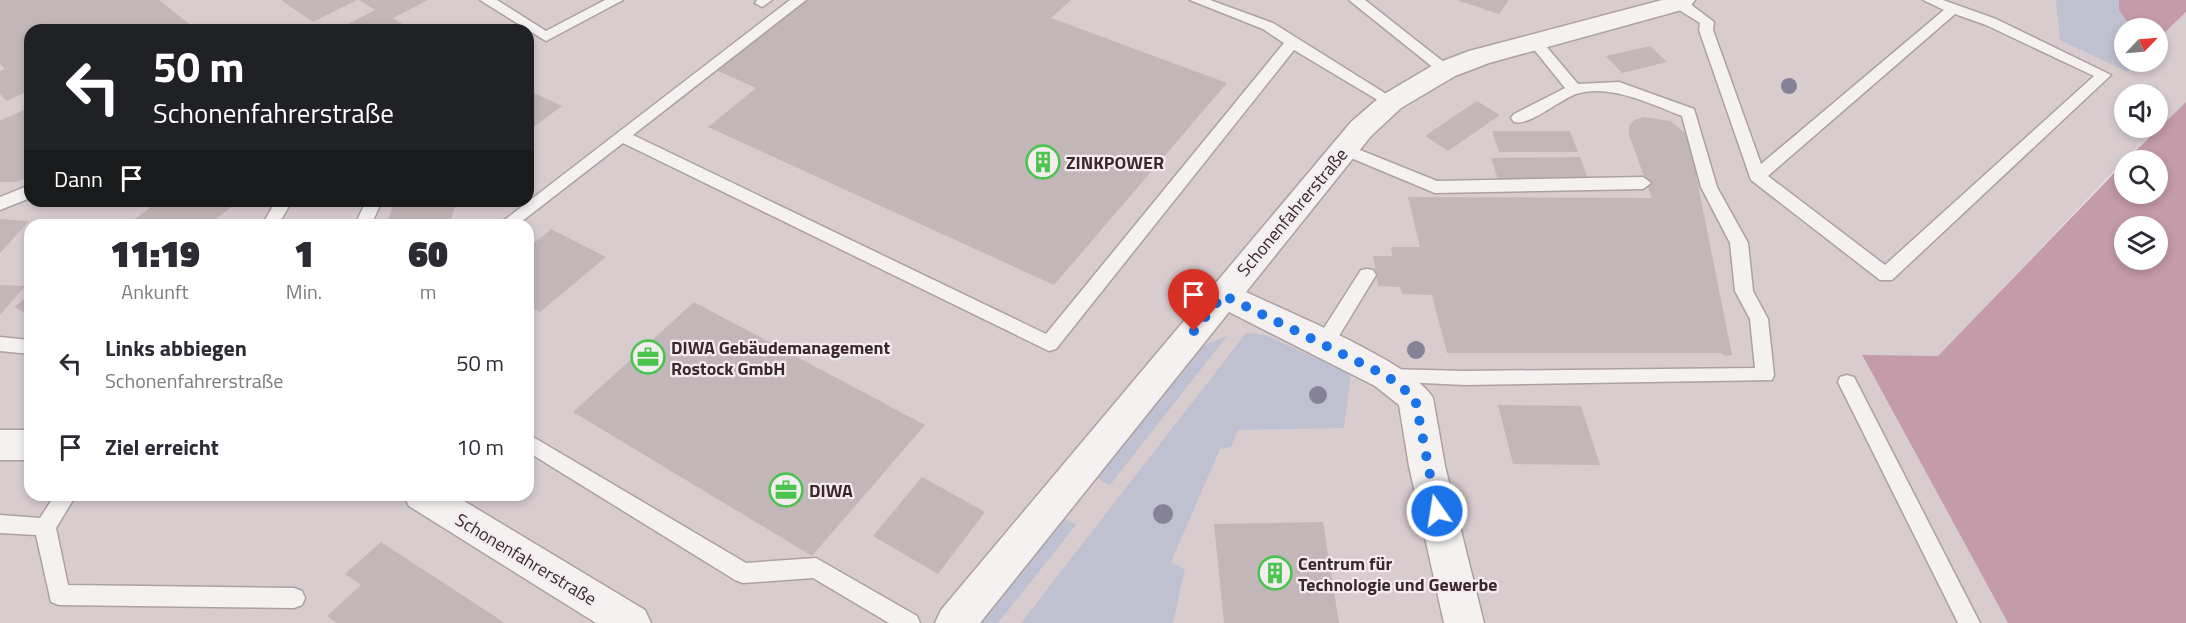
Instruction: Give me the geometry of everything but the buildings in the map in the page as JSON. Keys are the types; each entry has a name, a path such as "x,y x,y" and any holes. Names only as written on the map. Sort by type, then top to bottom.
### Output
{"street":[{"name":"Schonenfahrerstraße","path":"955,623 1361,129 1391,102 1445,70 1479,57 1678,1"},
{"path":"1223,295 1387,376 1415,398 1427,466 1464,623"},
{"path":"0,445 24,445"},
{"name":"Schonenfahrerstraße","path":"432,501 631,623"}],"lane":[{"path":"487,0 525,24"},
{"path":"534,29 546,37 616,0"},
{"path":"534,204 799,0"},
{"path":"1197,0 1268,26 1339,73 1391,102"},
{"path":"1356,0 1445,70"},
{"path":"1678,1 1707,22 1706,30 1757,176 1886,275 2104,75 1954,8 1930,0"},
{"path":"1757,176 1954,8"},
{"path":"622,136 1049,344 1292,42"},
{"path":"1535,42 1575,89"},
{"path":"1387,376 1476,378 1765,375 1759,320 1744,291 1739,243 1709,187 1689,113 1619,87 1575,89 1518,118"},
{"path":"1345,149 1436,187 1643,183"},
{"path":"0,204 24,194"},
{"path":"514,219 529,207"},
{"path":"1324,344 1367,275"},
{"path":"0,344 24,346"},
{"path":"1847,382 1969,623"},
{"path":"534,446 743,573 816,568 909,623"},
{"path":"62,501 45,527 59,596 294,598"},
{"path":"0,524 45,527"}],"shaded area":[{"path":"0,0 2066,0 2114,56 2114,72 2168,72 2168,29 2186,12 2186,102 2168,119 2168,84 2114,84 2114,138 2148,138 2135,150 2114,150 2114,171 1938,357 1862,356 2008,623 0,623"},
{"path":"2056,0 2119,0 2119,10 2124,18 2114,18 2114,65 2060,40"},
{"path":"2119,0 2186,0 2186,12 2168,29 2168,18 2124,18 2119,10"},
{"path":"2186,102 2186,623 2008,623 1862,355 1938,356 2114,173 2114,204 2168,204 2168,150 2136,150 2149,138 2168,138 2168,119"},
{"path":"1246,333 1265,335 1351,374 1344,428 1238,430 1231,447 1220,449 1171,562 1185,569 1173,623 1021,623"},
{"path":"1227,336 1110,485 1097,478 1205,345"},
{"path":"1062,517 1076,525 998,623 979,623"}],"place":[{"name":"ZINKPOWER","path":"1043,162"},
{"name":"DIWA Gebäudemanagement Rostock GmbH","path":"648,357"},
{"name":"DIWA","path":"786,490"},
{"name":"Centrum für Technologie und Gewerbe","path":"1275,573"}],"route":[{"path":"1194,331 1223,295 1387,376 1415,398 1437,511"}]}
